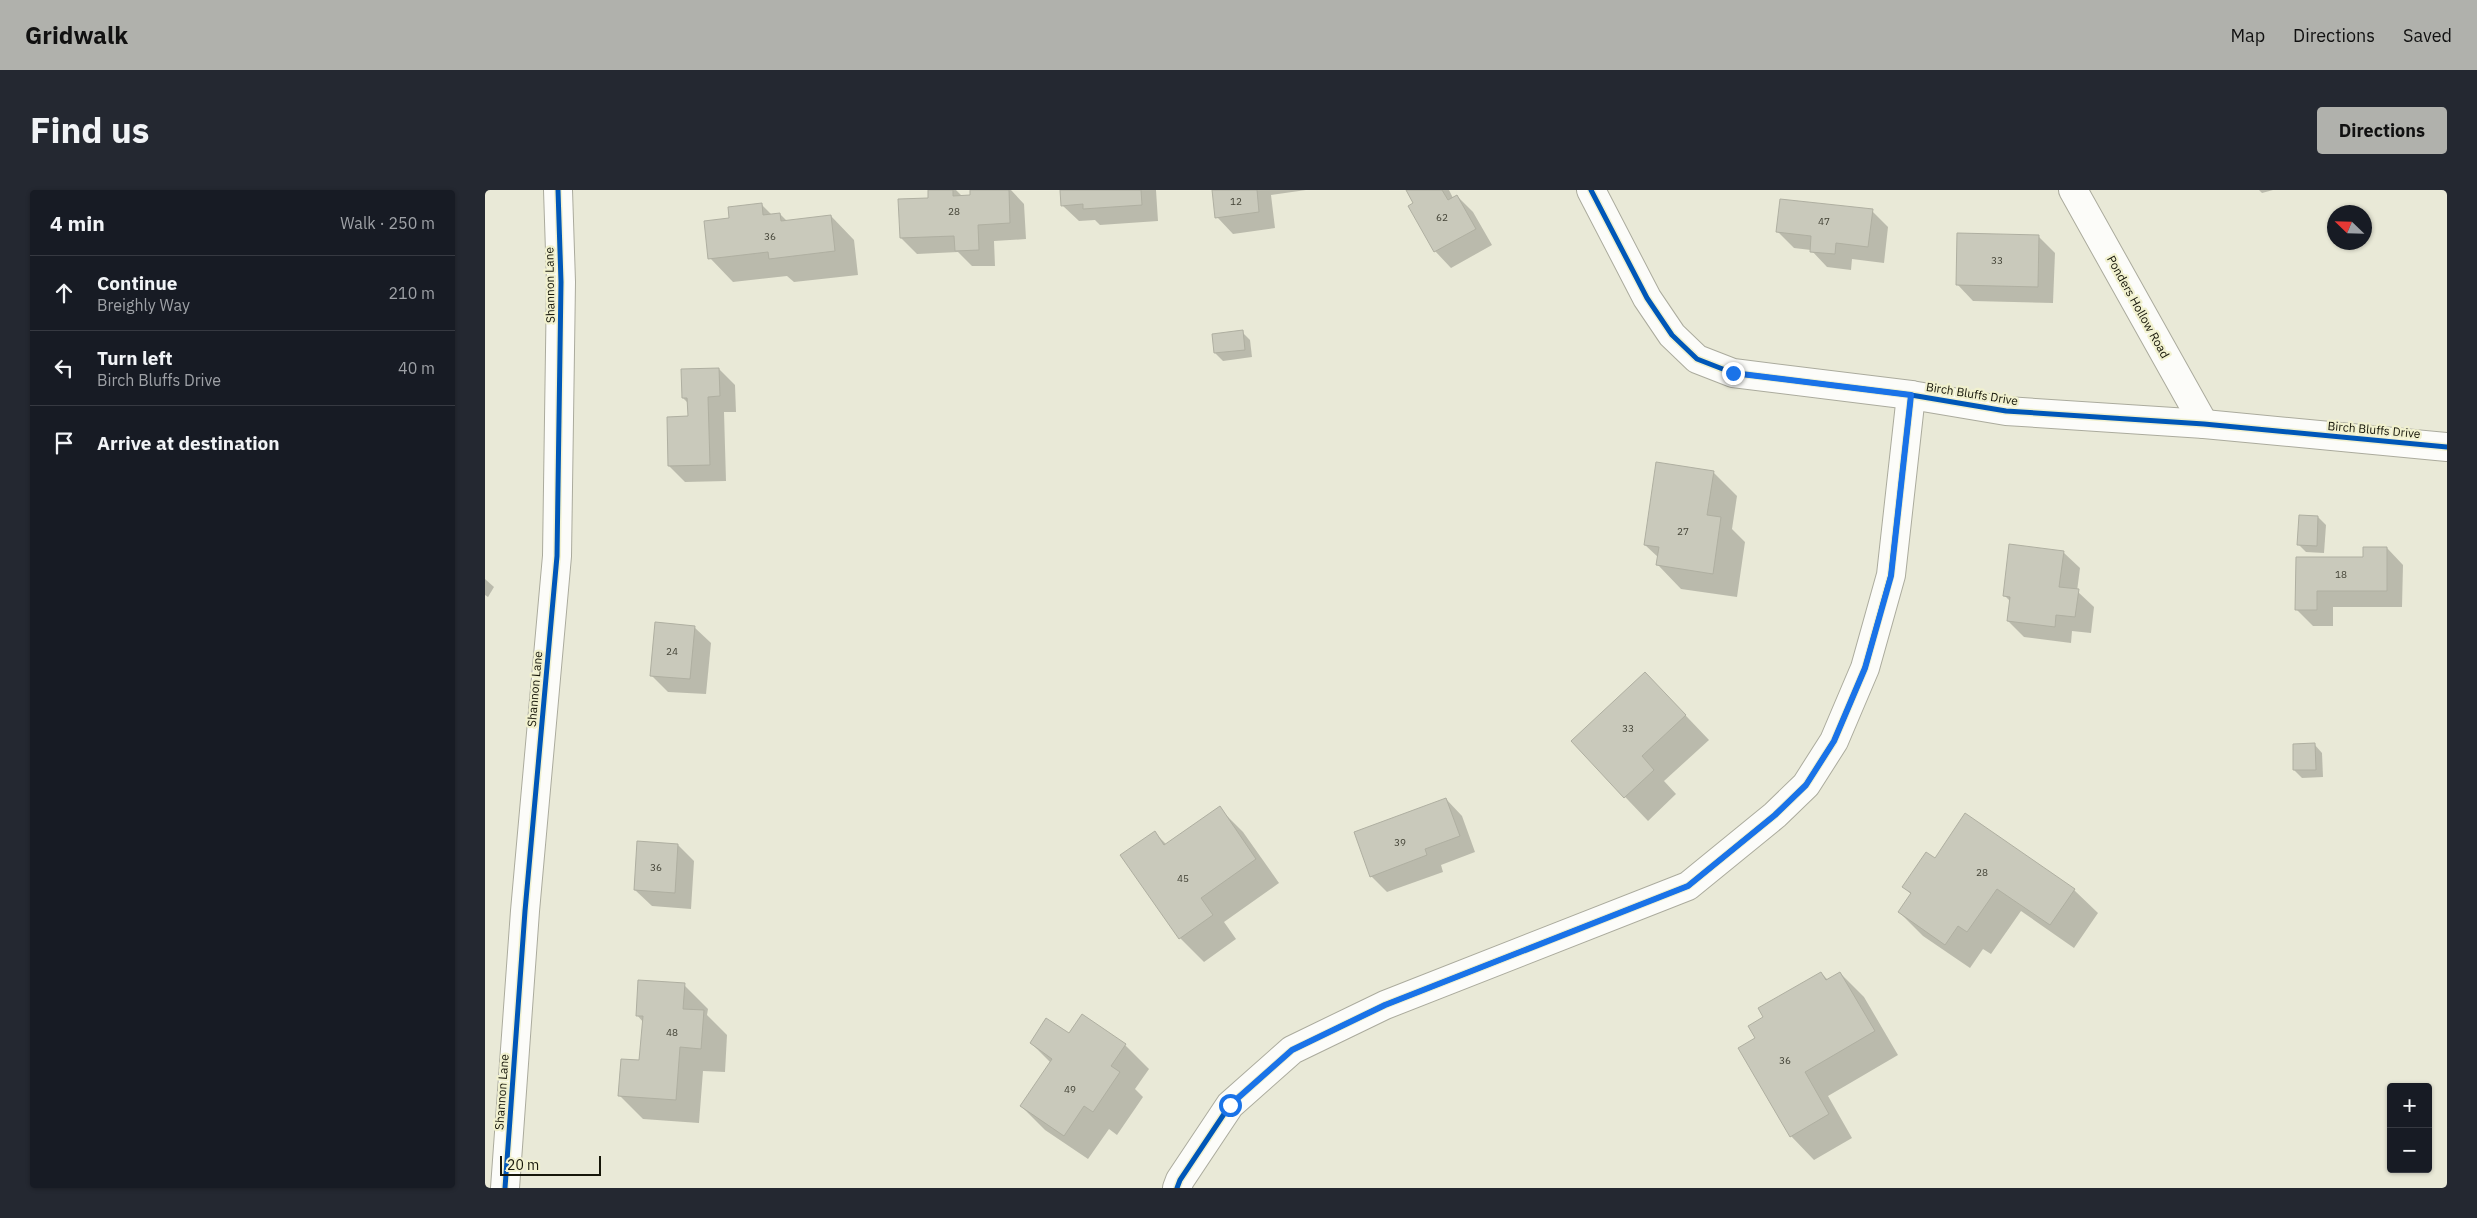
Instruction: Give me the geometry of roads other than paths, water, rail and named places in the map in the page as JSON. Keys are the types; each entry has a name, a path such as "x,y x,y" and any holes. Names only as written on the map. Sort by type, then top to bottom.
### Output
{"street":[{"name":"Shannon Lane","path":"505,1188 525,911 557,556 561,282 558,190"},
{"name":"Birch Bluffs Drive","path":"1591,190 1647,298 1672,335 1697,359 1733,373 1911,395 2006,411 2204,424 2447,447"},
{"name":"Ponders Hollow Road","path":"2073,190 2204,424"},
{"path":"1177,1188 1180,1180 1230,1105 1292,1050 1385,1005 1688,886 1775,815 1806,785 1834,741 1865,668 1891,576 1911,395"}]}
